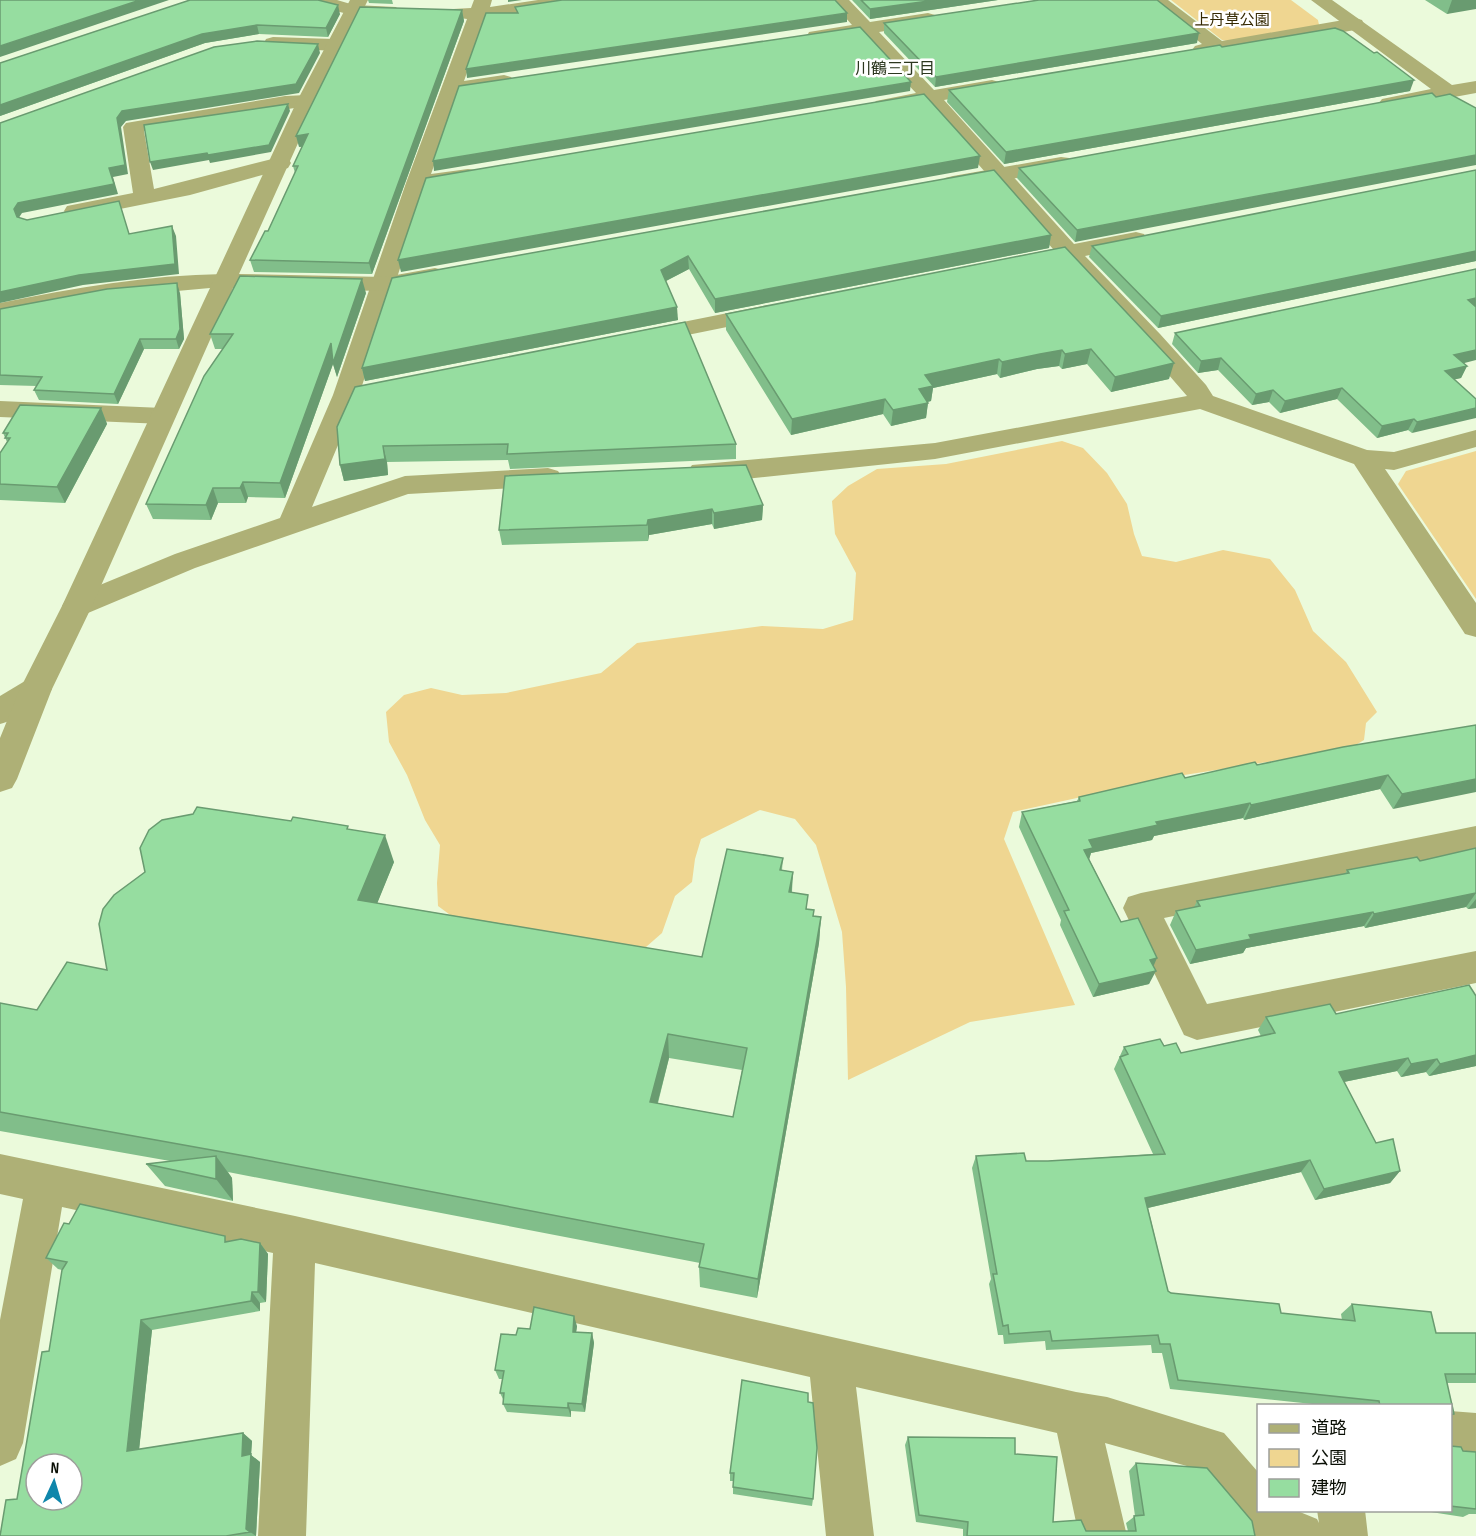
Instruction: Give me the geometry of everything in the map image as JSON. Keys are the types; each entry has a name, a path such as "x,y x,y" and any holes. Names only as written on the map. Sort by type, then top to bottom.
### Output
{"street":[{"path":"316,0 410,11"},
{"path":"444,12 577,0"},
{"path":"839,0 930,97 1068,252 1163,336 1202,401"},
{"path":"1157,0 1218,47"},
{"path":"1320,0 1467,105"},
{"path":"0,779 36,689 307,101 356,5"},
{"path":"292,522 346,395 417,183 481,7"},
{"path":"795,39 947,16"},
{"path":"1184,53 1355,24"},
{"path":"259,42 334,45"},
{"path":"452,89 523,79"},
{"path":"860,109 1011,83"},
{"path":"1367,107 1476,87"},
{"path":"145,197 133,127 285,102 307,101"},
{"path":"928,187 1080,160"},
{"path":"53,215 190,188 280,163"},
{"path":"417,183 487,171"},
{"path":"999,266 1162,234"},
{"path":"0,310 123,287 183,280 385,284 456,271"},
{"path":"626,340 789,308"},
{"path":"346,395 370,391"},
{"path":"677,472 745,470 935,451 1202,401 1364,458 1394,461 1476,438"},
{"path":"0,409 163,416"},
{"path":"1364,458 1476,626"},
{"path":"76,606 185,561 292,522 405,485 575,476"},
{"path":"0,712 36,689"},
{"path":"1476,840 1141,908 1197,1023 1476,967"},
{"path":"0,1174 295,1237 831,1360 1107,1420 1208,1449 1257,1506"},
{"path":"0,1443 46,1183"},
{"path":"282,1536 295,1237"},
{"path":"831,1360 850,1536"},
{"path":"1076,1415 1103,1536"},
{"path":"1452,1434 1476,1436"},
{"path":"1263,1512 1277,1528 1300,1536"},
{"path":"1341,1512 1344,1536"}],"green space":[{"name":"上丹草公園","path":"1171,0 1291,0 1318,20 1319,25 1233,42 1222,40"},
{"path":"1062,441 1083,448 1107,473 1127,504 1142,556 1176,562 1223,550 1270,559 1295,590 1313,631 1346,662 1377,712 1366,723 1364,740 1349,749 1178,776 1013,812 1004,839 1075,1005 970,1022 848,1080 842,932 816,845 795,819 760,810 701,839 692,882 675,896 662,933 646,947 570,945 472,931 438,906 440,845 425,820 407,775 389,742 386,712 404,695 431,688 462,695 506,693 601,673 637,643 762,626 823,629 853,620 856,573 835,534 832,501 848,486 877,469 946,464"},
{"path":"1476,451 1476,599 1398,484 1406,471"}],"building":[{"path":"0,0 140,0 0,46"},
{"path":"190,0 318,0 338,5 326,28 257,25 202,34 0,105 0,63"},
{"path":"562,0 835,0 847,13 466,69 486,13 518,13 515,7"},
{"path":"861,0 936,0 870,9"},
{"path":"1039,0 1157,0 1199,33 936,77 884,23"},
{"path":"360,7 462,10 369,263 250,260 265,231 268,231 298,166 293,166 308,134 296,136"},
{"path":"860,27 911,82 433,161 459,86"},
{"path":"1335,28 1374,53 1377,52 1414,80 1006,152 949,90 1220,45 1222,47"},
{"path":"257,41 318,44 296,84 122,111 117,118 125,165 109,168 114,184 18,203 14,209 17,217 27,220 119,201 129,234 172,226 175,264 79,275 0,292 0,123 214,47"},
{"path":"1432,93 1436,97 1450,94 1476,108 1476,155 1077,230 1019,168"},
{"path":"924,94 980,156 398,260 426,178"},
{"path":"288,104 269,145 150,162 144,125"},
{"path":"994,170 1051,235 715,299 688,256 661,270 677,307 362,368 392,278"},
{"path":"1476,170 1476,251 1161,316 1092,246"},
{"path":"1065,247 1174,363 1115,377 1091,349 1065,354 1062,350 1002,362 999,359 925,375 933,386 919,389 928,403 893,410 885,399 792,419 726,314"},
{"path":"1476,269 1476,298 1468,300 1476,307 1476,350 1454,355 1467,366 1445,371 1476,399 1476,408 1417,422 1414,419 1382,426 1342,388 1285,401 1273,390 1256,394 1221,358 1201,361 1175,333"},
{"path":"240,276 362,279 333,363 331,343 280,483 243,482 240,488 213,488 206,505 146,504 204,376 233,334 210,334"},
{"path":"177,283 180,329 176,339 140,339 114,394 34,390 42,377 0,375 0,309 107,289"},
{"path":"685,322 736,444 507,454 508,444 383,446 385,459 340,465 337,427 355,387"},
{"path":"20,405 101,408 57,487 0,484 0,453 10,438 5,438 8,433 3,433"},
{"path":"746,465 763,505 714,513 712,509 648,520 647,525 499,530 505,476"},
{"path":"1476,725 1476,779 1402,794 1388,775 1251,805 1250,803 1156,822 1158,825 1089,840 1093,848 1084,850 1121,922 1138,918 1157,958 1150,960 1156,971 1099,984 1064,911 1069,910 1022,812 1080,801 1079,797 1182,773 1185,778 1255,762 1257,765 1343,747"},
{"path":"197,807 291,821 293,817 385,835 358,900 702,957 727,849 783,858 780,870 793,872 789,892 808,895 806,909 814,910 813,916 821,917 758,1279 699,1267 704,1244 245,1156 0,1112 0,1003 37,1010 67,962 107,970 99,924 103,909 114,895 145,872 140,848 149,830 162,820 193,814","holes":["668,1034 747,1048 733,1117 650,1102"]},
{"path":"1476,848 1476,893 1374,914 1373,912 1249,935 1251,939 1196,950 1176,911 1200,906 1197,901 1349,873 1347,870 1417,857 1420,861"},
{"path":"1469,985 1476,996 1476,1055 1440,1064 1437,1059 1411,1064 1408,1058 1339,1072 1376,1143 1393,1139 1400,1171 1324,1189 1310,1160 1145,1198 1168,1291 1279,1304 1281,1313 1355,1321 1352,1304 1431,1312 1436,1333 1476,1333 1476,1374 1445,1374 1452,1404 1380,1404 1379,1401 1178,1380 1170,1344 1160,1344 1158,1335 1052,1341 1050,1331 1009,1334 1008,1325 1003,1326 993,1274 997,1274 976,1156 1024,1153 1026,1161 1048,1161 1165,1154 1120,1057 1128,1054 1124,1047 1160,1039 1164,1046 1176,1043 1181,1053 1275,1033 1266,1017 1330,1004 1336,1014"},
{"path":"216,1156 216,1179 146,1164"},
{"path":"80,1204 225,1236 225,1242 241,1239 260,1243 258,1292 252,1292 251,1301 141,1320 127,1451 243,1433 242,1456 251,1454 246,1529 250,1532 226,1536 0,1536 6,1500 17,1499 24,1458 24,1512 84,1512 84,1452 25,1452 42,1352 49,1351 62,1270 67,1262 46,1258 64,1223 69,1224"},
{"path":"534,1307 574,1316 573,1332 592,1333 582,1404 568,1403 568,1408 503,1404 504,1393 500,1393 504,1371 495,1370 501,1334 516,1335 518,1328 530,1329"},
{"path":"742,1380 808,1393 808,1402 813,1403 817,1448 813,1499 733,1487 734,1473 730,1473"},
{"path":"908,1437 1015,1438 1015,1454 1057,1457 1053,1522 1081,1520 1086,1531 1136,1531 1134,1516 1144,1515 1136,1463 1207,1468 1252,1521 1255,1536 967,1536 968,1522 919,1515"},
{"path":"1452,1446 1461,1447 1463,1451 1476,1452 1476,1509 1452,1506"}],"district":[{"name":"川鶴三丁目","path":"895,68"}]}
